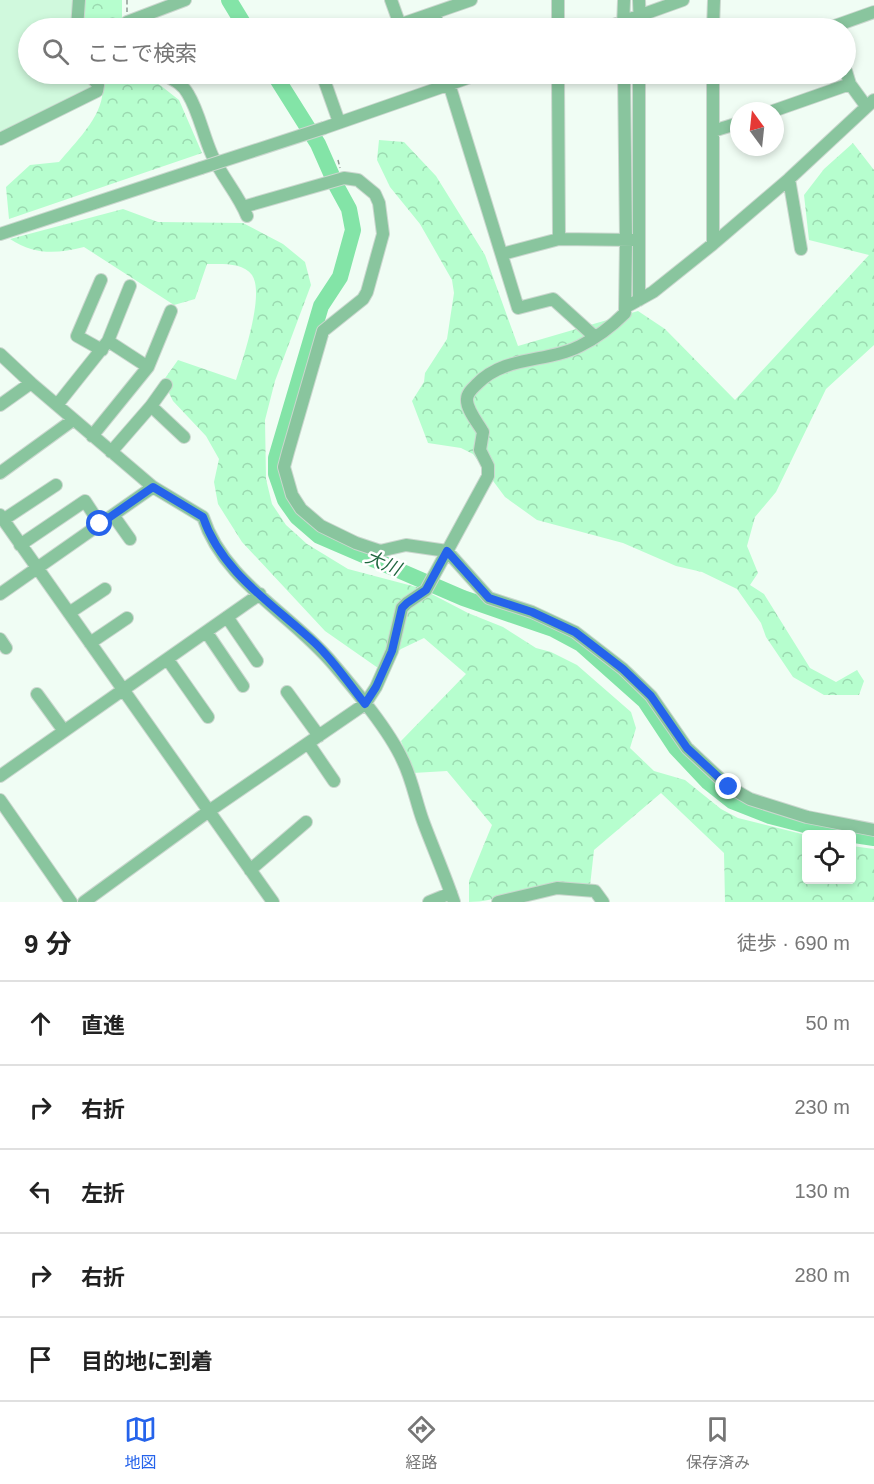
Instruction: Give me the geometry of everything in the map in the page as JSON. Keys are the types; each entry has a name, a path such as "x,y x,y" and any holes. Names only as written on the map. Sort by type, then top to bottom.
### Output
{"street":[{"path":"78,18 79,0"},
{"path":"138,18 185,0"},
{"path":"391,0 394,18"},
{"path":"558,0 558,18"},
{"path":"623,18 624,0"},
{"path":"639,0 640,18"},
{"path":"648,18 683,0"},
{"path":"713,18 714,0"},
{"path":"421,18 463,1"},
{"path":"856,19 874,12"},
{"path":"435,13 436,18"},
{"path":"0,139 97,92 97,84"},
{"path":"180,84 188,93 222,174 236,192 245,211 340,179 358,180 375,194 380,203 383,234 367,292 363,299 323,332 288,452 285,466 287,480 292,495 302,509 321,526 333,533 380,551 406,545 447,551 489,598 532,612 564,627 602,651 651,696 687,748 729,787 750,799 807,817 874,830"},
{"path":"326,84 339,122"},
{"path":"0,234 324,128 434,84"},
{"path":"449,84 518,308 553,299 595,337"},
{"path":"558,84 559,239"},
{"path":"624,84 632,240 639,300"},
{"path":"84,902 209,811 365,704 376,687 392,651 402,608 430,583 489,472 480,450 483,432 468,405 468,394 480,380 506,366 566,352 581,346 625,313 632,240 639,84"},
{"path":"713,84 713,244"},
{"path":"626,307 653,292 713,244 789,179 870,103 850,84 784,107"},
{"path":"713,131 730,126"},
{"path":"789,179 801,249"},
{"path":"502,254 559,239 632,240"},
{"path":"101,280 77,336 105,346 148,367"},
{"path":"57,405 105,346 130,286"},
{"path":"92,436 148,367 171,311"},
{"path":"0,354 31,384 153,487 203,517 209,537 236,573 317,645 365,704 404,763 430,840 454,899 429,902"},
{"path":"0,405 31,384"},
{"path":"111,452 166,385"},
{"path":"151,406 184,437"},
{"path":"0,473 73,420"},
{"path":"56,485 2,518 273,902"},
{"path":"0,594 153,487"},
{"path":"20,545 85,501 100,524"},
{"path":"113,515 130,539"},
{"path":"69,613 105,589"},
{"path":"0,776 260,594"},
{"path":"228,617 257,661"},
{"path":"90,643 127,618"},
{"path":"207,633 243,686"},
{"path":"168,660 208,717"},
{"path":"287,692 319,736"},
{"path":"37,694 64,731"},
{"path":"308,743 334,781"},
{"path":"0,800 71,902"},
{"path":"250,870 306,822"},
{"path":"498,902 557,888 595,897 603,902"}],"shaded area":[{"path":"0,0 75,0 74,18 18,18 18,84 90,84 92,90 0,134"}],"green space":[{"path":"85,0 122,0 122,18 84,18"},
{"path":"159,84 179,100 202,153 9,219 6,187 30,165 59,162 84,132 99,109 102,85"},
{"path":"379,140 404,142 436,176 485,255 518,346 638,311 665,329 735,400 869,255 809,240 804,195 824,169 853,143 874,170 874,345 826,389 776,492 755,517 747,546 758,573 750,585 764,594 810,668 836,682 857,670 864,681 859,695 824,695 793,677 766,637 761,623 737,589 702,572 676,566 623,543 537,520 505,497 473,454 461,448 428,443 412,401 424,382 425,373 447,339 454,293 452,280 420,224 390,187 377,160"},
{"path":"123,209 158,222 243,223 283,244 305,262 311,285 275,381 265,420 266,479 272,504 286,525 307,544 348,569 420,588 468,613 503,627 536,648 551,652 577,665 631,712 636,728 630,748 654,771 685,780 721,809 738,818 802,834 802,884 856,884 856,847 874,849 874,902 725,902 724,853 661,793 594,850 590,886 546,885 491,899 469,902 469,881 492,825 447,771 413,773 401,741 466,674 424,638 401,649 378,668 325,631 242,542 218,504 214,482 219,459 206,436 173,401 163,381 178,360 236,380 248,343 254,311 256,296 252,275 237,266 207,264 195,299 174,305 84,247 46,252 28,248 10,239"}],"waterway":[{"name":"大川","path":"229,0 240,18"},
{"name":"大川","path":"280,84 318,144 349,209 353,230 340,277 321,306 276,458 276,474 285,500 297,517 319,536 463,598 553,629 581,644 645,701 676,748 708,782 732,801 770,816 828,831 874,838"}],"route":[{"path":"100,524 153,487 203,517 209,537 236,573 317,645 365,704 376,687 392,651 402,608 426,590 447,551 489,598 554,621 575,632 602,651 651,696 687,748 729,787"}]}
